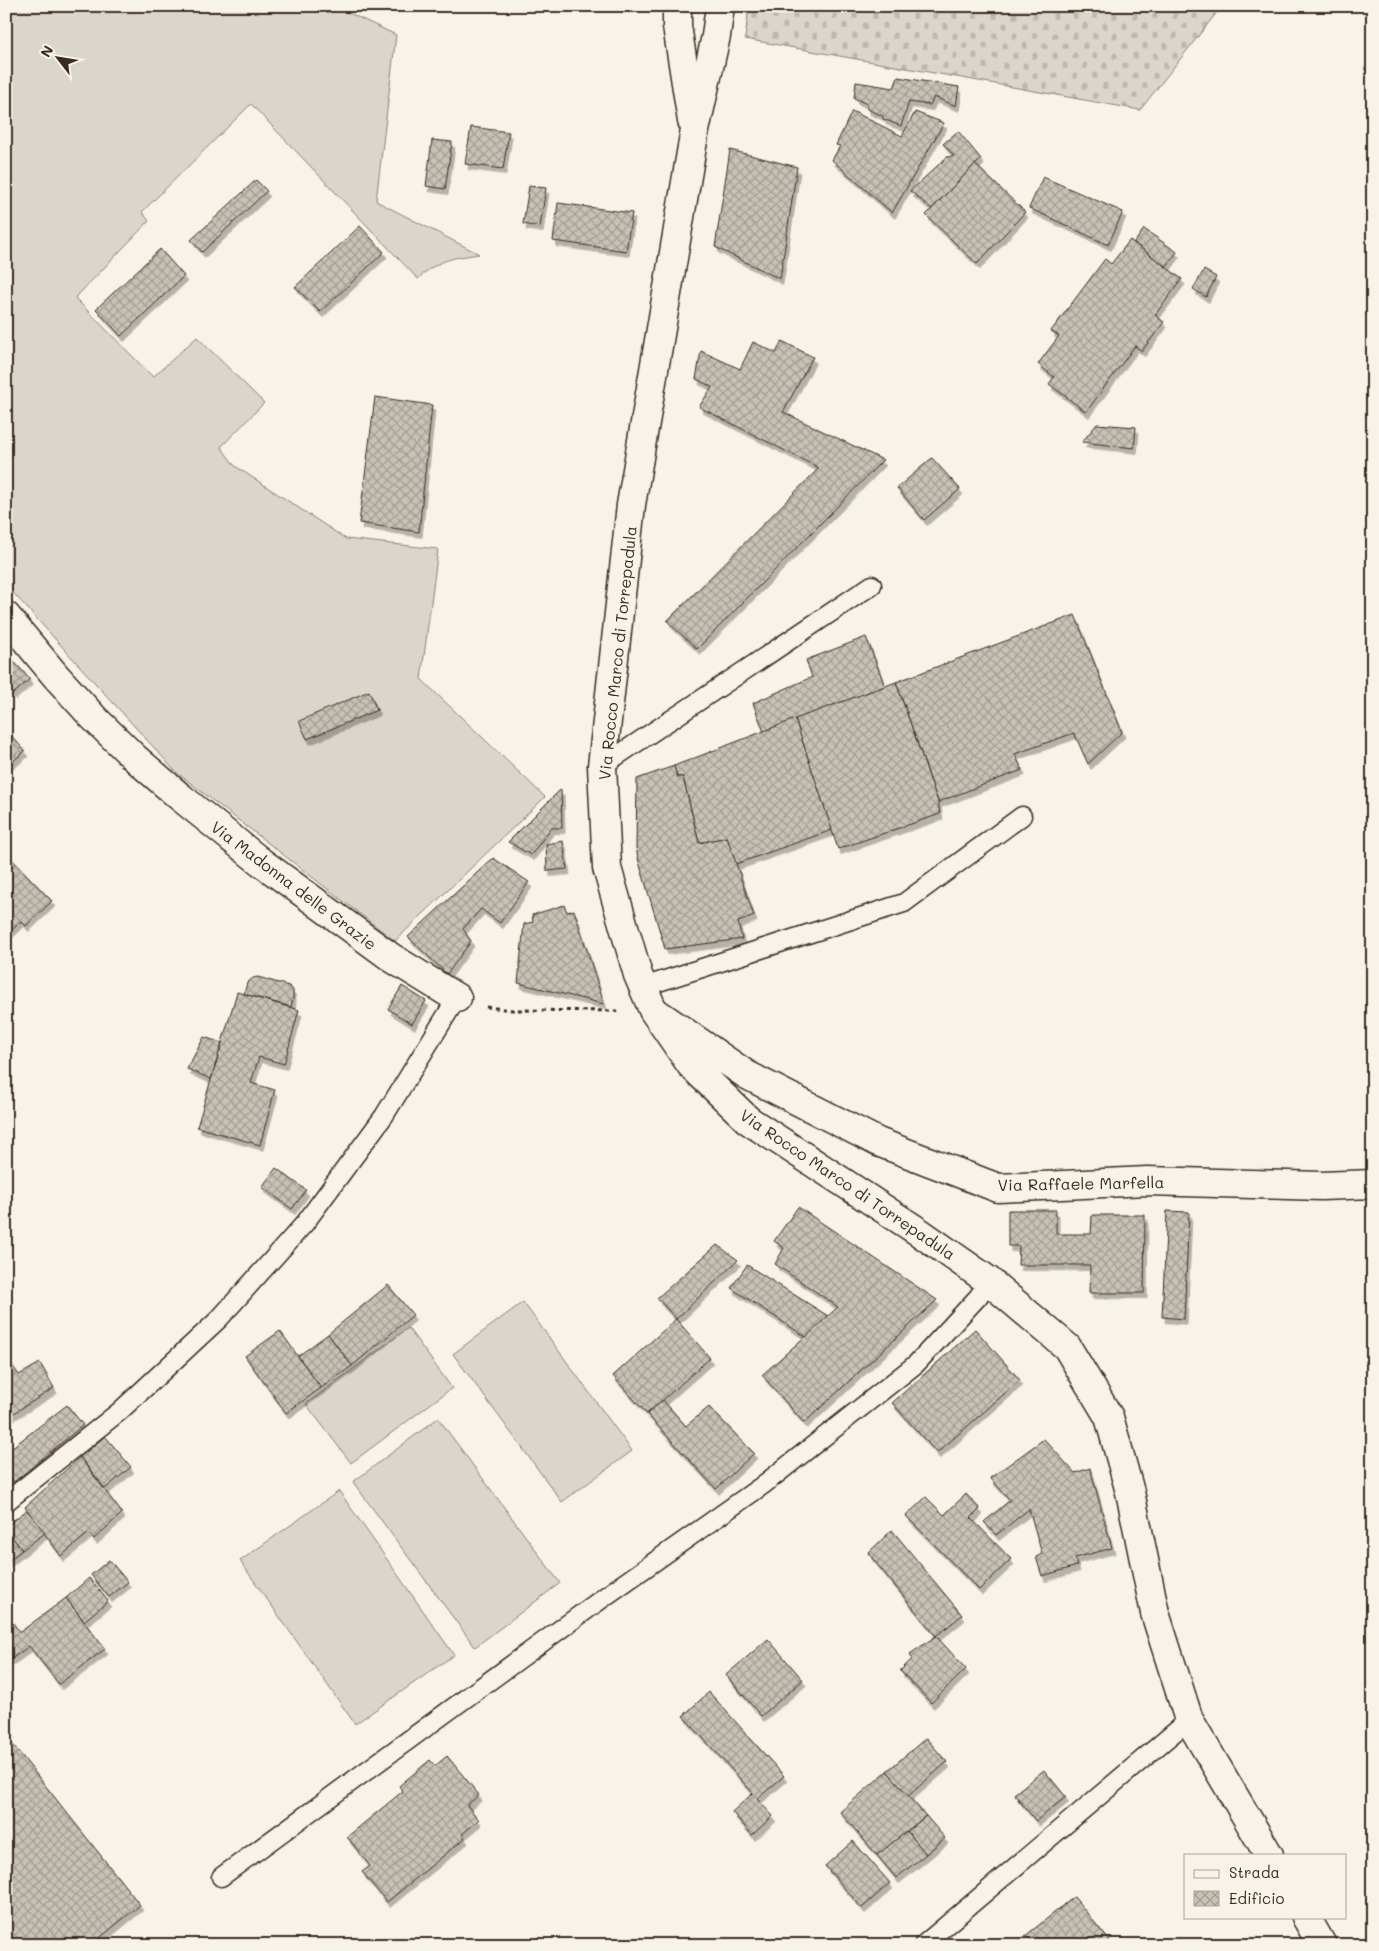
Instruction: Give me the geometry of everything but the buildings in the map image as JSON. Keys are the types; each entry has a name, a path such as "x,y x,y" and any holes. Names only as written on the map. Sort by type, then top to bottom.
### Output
{"main road":[{"path":"677,6 677,26 694,134"},
{"name":"Via Rocco Marco di Torrepadula","path":"720,6 716,36 694,134 631,505 602,766 607,868 638,975 648,998 691,1065 748,1120 919,1232 989,1281 1067,1347 1109,1417 1130,1492 1155,1613 1189,1720 1268,1854"},
{"name":"Via Madonna delle Grazie","path":"6,616 93,717 178,796 261,862 392,958 457,998"},
{"name":"Via Raffaele Marfella","path":"648,998 756,1080 878,1142 998,1188 1147,1181 1321,1186 1373,1184"},
{"path":"1307,1918 1322,1945"}],"lane":[{"path":"602,766 872,585"},
{"path":"648,998 904,902 1022,816"},
{"path":"6,1502 120,1411 226,1312 305,1222 384,1116 457,998"},
{"path":"221,1877 603,1598 763,1485 916,1364 978,1297 989,1281"},
{"path":"923,1945 1189,1720"}],"path":[{"path":"457,998 487,1007 513,1010 592,1012 648,998"}],"green space":[{"path":"6,6 334,6 396,35 376,201 479,254 446,260 432,267 418,279 251,104 142,212 149,221 75,298 153,377 197,337 264,403 221,447 235,466 346,539 438,549 421,679 545,797 395,941 176,772 6,585"},
{"path":"749,6 1222,6 1140,110 745,39"},
{"path":"523,1302 632,1451 562,1502 453,1354"},
{"path":"408,1328 452,1388 351,1463 306,1404"},
{"path":"438,1418 560,1583 475,1647 353,1482"},
{"path":"339,1491 454,1655 355,1724 240,1561"}]}
